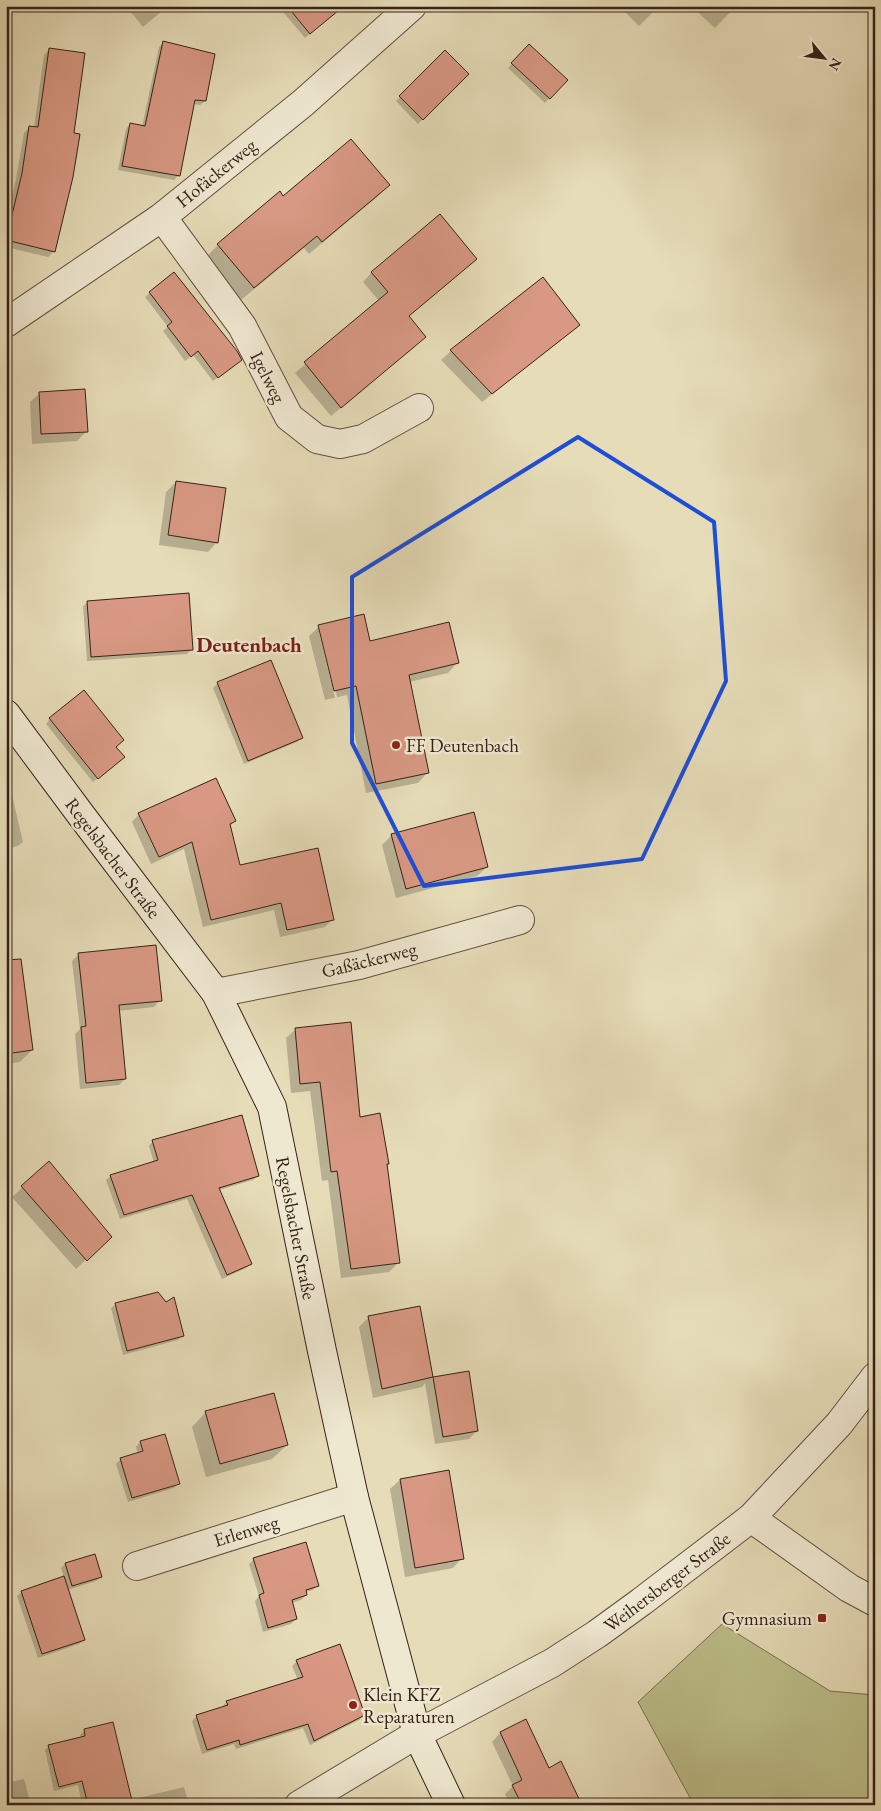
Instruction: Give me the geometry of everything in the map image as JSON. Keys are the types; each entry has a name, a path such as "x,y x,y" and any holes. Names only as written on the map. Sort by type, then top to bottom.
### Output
{"street":[{"name":"Hofäckerweg","path":"6,323 162,217 303,103 412,6"},
{"name":"Igelweg","path":"162,217 242,326 289,417 317,439 340,444 363,438 419,408"},
{"name":"Regelsbacher Straße","path":"6,714 216,993 272,1108 354,1497 417,1734 451,1805"},
{"name":"Gaßäckerweg","path":"216,993 359,965 520,920"},
{"name":"Weihersberger Straße","path":"299,1805 417,1734 552,1662 597,1634 751,1518 839,1424 875,1377"},
{"name":"Erlenweg","path":"137,1566 354,1497"},
{"path":"751,1518 849,1588 875,1602"}],"highlighted area":[{"path":"578,437 714,522 726,681 642,859 424,886 352,743 352,577"}],"green space":[{"path":"722,1624 830,1691 875,1695 875,1805 694,1805 638,1702"}],"building":[{"path":"287,6 344,6 310,34"},
{"path":"163,41 215,54 206,101 195,100 180,176 122,166 130,123 145,126"},
{"path":"529,44 568,80 550,99 511,63"},
{"path":"49,48 85,53 74,133 80,134 73,177 55,252 6,240 22,173 29,126 38,127"},
{"path":"445,50 469,74 423,120 399,96"},
{"path":"351,139 390,185 322,242 317,236 254,288 217,244 280,191 283,196"},
{"path":"440,214 477,259 409,316 426,337 341,408 304,362 388,292 371,272"},
{"path":"174,272 237,351 242,360 218,378 198,351 191,357 167,326 172,322 149,292"},
{"path":"543,277 580,325 492,394 450,350"},
{"path":"85,389 88,432 41,434 39,392"},
{"path":"176,481 226,488 218,543 168,535"},
{"path":"189,593 193,650 91,657 87,601"},
{"path":"364,614 370,641 449,622 459,663 409,675 429,773 376,784 356,686 334,691 318,625"},
{"path":"271,660 303,738 248,761 217,682"},
{"path":"84,690 124,740 116,747 125,757 98,779 49,718"},
{"path":"216,778 236,821 230,824 240,865 318,848 334,920 287,930 281,903 211,920 192,842 159,857 138,813"},
{"path":"474,812 488,867 406,889 391,834"},
{"path":"156,945 162,1001 119,1005 126,1079 86,1083 81,1027 86,1026 78,953"},
{"path":"21,959 33,1050 6,1054 6,960"},
{"path":"351,1022 360,1117 380,1113 389,1164 387,1164 400,1263 351,1269 337,1171 331,1172 320,1082 300,1084 295,1028"},
{"path":"242,1115 259,1176 219,1188 252,1264 227,1275 192,1195 124,1215 110,1175 158,1160 152,1140"},
{"path":"49,1161 112,1237 87,1261 21,1186"},
{"path":"158,1292 166,1302 174,1297 184,1336 127,1351 115,1303"},
{"path":"420,1306 433,1377 382,1389 368,1316"},
{"path":"469,1371 478,1431 443,1437 433,1377"},
{"path":"274,1393 288,1445 220,1464 205,1411"},
{"path":"165,1434 180,1484 132,1498 120,1458 143,1451 140,1441"},
{"path":"449,1470 464,1559 415,1568 400,1479"},
{"path":"306,1542 319,1586 306,1590 307,1595 292,1600 297,1619 268,1628 259,1595 264,1593 253,1558"},
{"path":"95,1554 102,1577 72,1586 65,1563"},
{"path":"64,1576 85,1640 42,1654 21,1591"},
{"path":"340,1644 365,1715 314,1741 308,1724 240,1745 239,1740 207,1750 196,1715 228,1705 226,1701 303,1677 296,1660"},
{"path":"526,1719 549,1768 561,1761 582,1805 522,1805 512,1785 522,1780 500,1732"},
{"path":"113,1722 133,1805 88,1805 82,1781 59,1787 48,1745 85,1736 84,1729"}],"place":[{"name":"FF Deutenbach","path":"396,745"},
{"name":"Gymnasium","path":"822,1618"},
{"name":"Klein KFZ Reparaturen","path":"353,1705"}],"district":[{"name":"Deutenbach","path":"249,644"}]}
